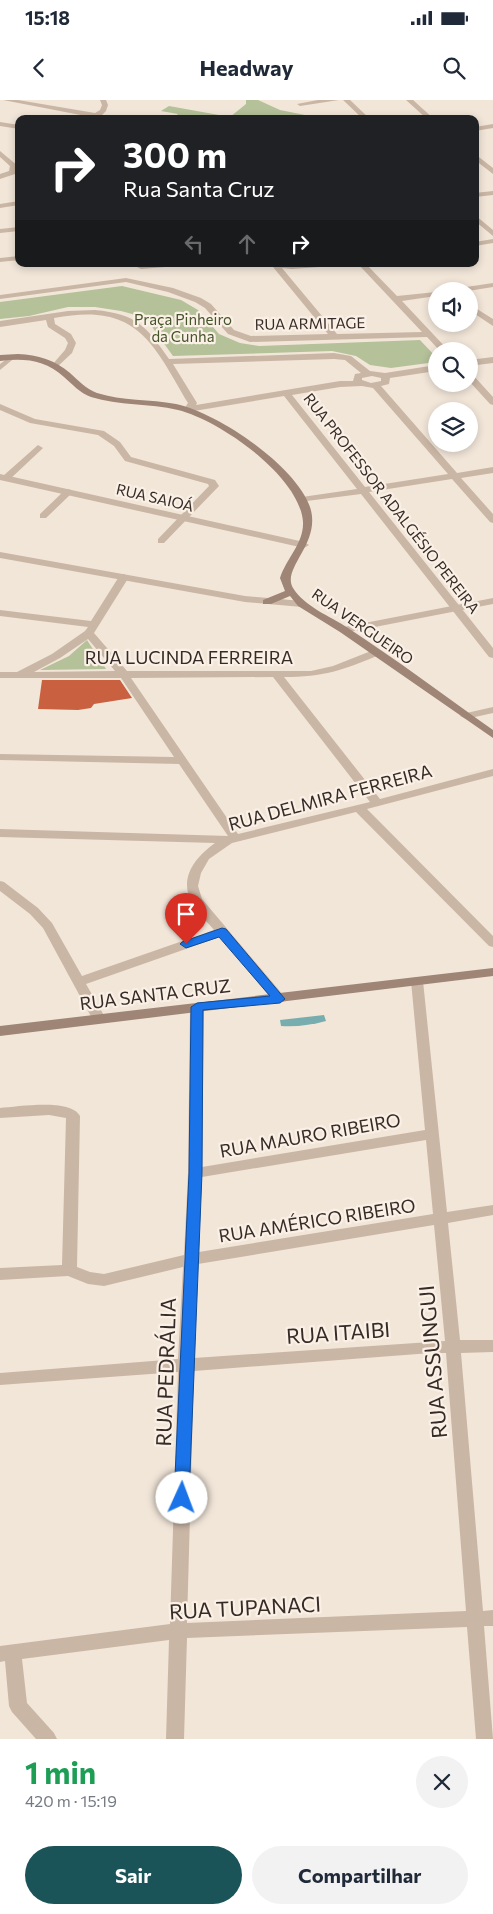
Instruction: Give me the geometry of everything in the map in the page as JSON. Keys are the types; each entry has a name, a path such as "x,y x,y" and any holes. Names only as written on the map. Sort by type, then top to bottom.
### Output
{"main road":[{"name":"RUA VERGUEIRO","path":"0,358 14,356 43,359 56,366 80,388 95,396 188,409 234,433 257,450 286,478 302,500 308,520 304,545 286,572 286,583 291,592 302,604 344,630 493,735"},
{"path":"267,602 291,592"},
{"name":"RUA SANTA CRUZ","path":"0,1031 493,972"}],"street":[{"path":"6,100 85,115"},
{"path":"97,115 105,105 103,100"},
{"path":"300,104 336,100"},
{"path":"346,100 363,115"},
{"path":"409,100 426,115"},
{"path":"0,124 15,126"},
{"path":"479,128 493,126"},
{"path":"0,153 10,160 14,169 9,174 0,177"},
{"path":"0,164 10,160"},
{"path":"479,160 493,172"},
{"path":"479,195 493,193"},
{"path":"0,206 15,204"},
{"path":"479,221 493,234"},
{"path":"0,231 15,229"},
{"path":"479,243 493,241"},
{"path":"0,260 15,258"},
{"path":"126,280 141,270 140,267"},
{"path":"275,267 335,337"},
{"path":"365,267 437,342"},
{"name":"RUA ARMITAGE","path":"0,297 126,280 170,290 198,300 208,306 225,327 239,336 259,340 429,334"},
{"path":"478,287 493,285"},
{"path":"395,299 428,295"},
{"path":"0,324 25,323 84,312 127,319 140,327 166,362 193,403 188,409"},
{"path":"478,312 493,323"},
{"path":"50,317 51,325 68,336 72,343 69,352 56,366"},
{"path":"0,368 14,356"},
{"path":"166,362 334,356 348,358 367,373 385,376 428,369"},
{"path":"478,362 493,360"},
{"path":"359,381 367,373"},
{"path":"376,386 386,382 385,376"},
{"path":"188,409 359,381 376,386 493,520"},
{"path":"478,386 493,402"},
{"name":"RUA PROFESSOR ADALGÉSIO PEREIRA","path":"286,393 493,655"},
{"path":"0,407 32,422 101,434 117,444 128,459 212,482 214,486 161,541"},
{"path":"3,478 38,448"},
{"path":"302,500 364,492 493,470"},
{"name":"RUA SAIOÁ","path":"3,478 304,545"},
{"path":"43,516 68,492"},
{"path":"0,556 267,602 302,604"},
{"path":"19,675 56,656 91,628 124,577"},
{"path":"344,630 493,601"},
{"path":"0,613 91,628 231,838"},
{"name":"RUA LUCINDA FERREIRA","path":"0,674 277,675 326,672 375,653"},
{"path":"277,675 377,803"},
{"path":"466,716 493,710"},
{"path":"0,757 180,760"},
{"name":"RUA DELMIRA FERREIRA","path":"280,999 196,900 192,886 195,873 204,858 231,838 359,808 493,772"},
{"path":"359,808 493,943"},
{"path":"0,833 231,838"},
{"path":"0,885 34,911 48,926 99,1019"},
{"path":"78,982 222,932"},
{"name":"RUA ASSUNGUI","path":"417,981 453,1347 486,1739"},
{"name":"RUA PEDRÁLIA","path":"175,1739 186,1364 195,1173 197,1007"},
{"path":"0,1113 52,1111 65,1112 73,1116 69,1270"},
{"name":"RUA MAURO RIBEIRO","path":"195,1173 431,1134"},
{"name":"RUA AMÉRICO RIBEIRO","path":"0,1274 69,1270 88,1278 104,1280 192,1259 493,1210"},
{"name":"RUA ITAIBI","path":"0,1379 186,1364 493,1346"},
{"name":"RUA TUPANACI","path":"6,1654 177,1632 493,1618"},
{"path":"6,1654 18,1706 48,1739"}],"green space":[{"path":"246,100 258,100 280,110 305,115 232,115 246,104"},
{"path":"169,106 219,115 177,115 178,114 161,111"},
{"name":"Praça Pinheiro da Cunha","path":"122,286 181,300 198,310 219,334 240,343 259,346 420,340 428,348 428,363 391,368 370,365 356,356 332,351 173,356 150,324 132,314 95,307 68,307 29,316 0,319 0,302"},
{"path":"87,640 106,669 40,670 69,656"}],"water":[{"path":"324,1015 326,1021 310,1025 281,1026 280,1020"}],"building":[{"path":"42,680 120,680 132,698 94,704 91,708 78,710 38,709"}],"route":[{"path":"182,1498 195,1173 197,1007 280,999 222,932 186,944"}]}
